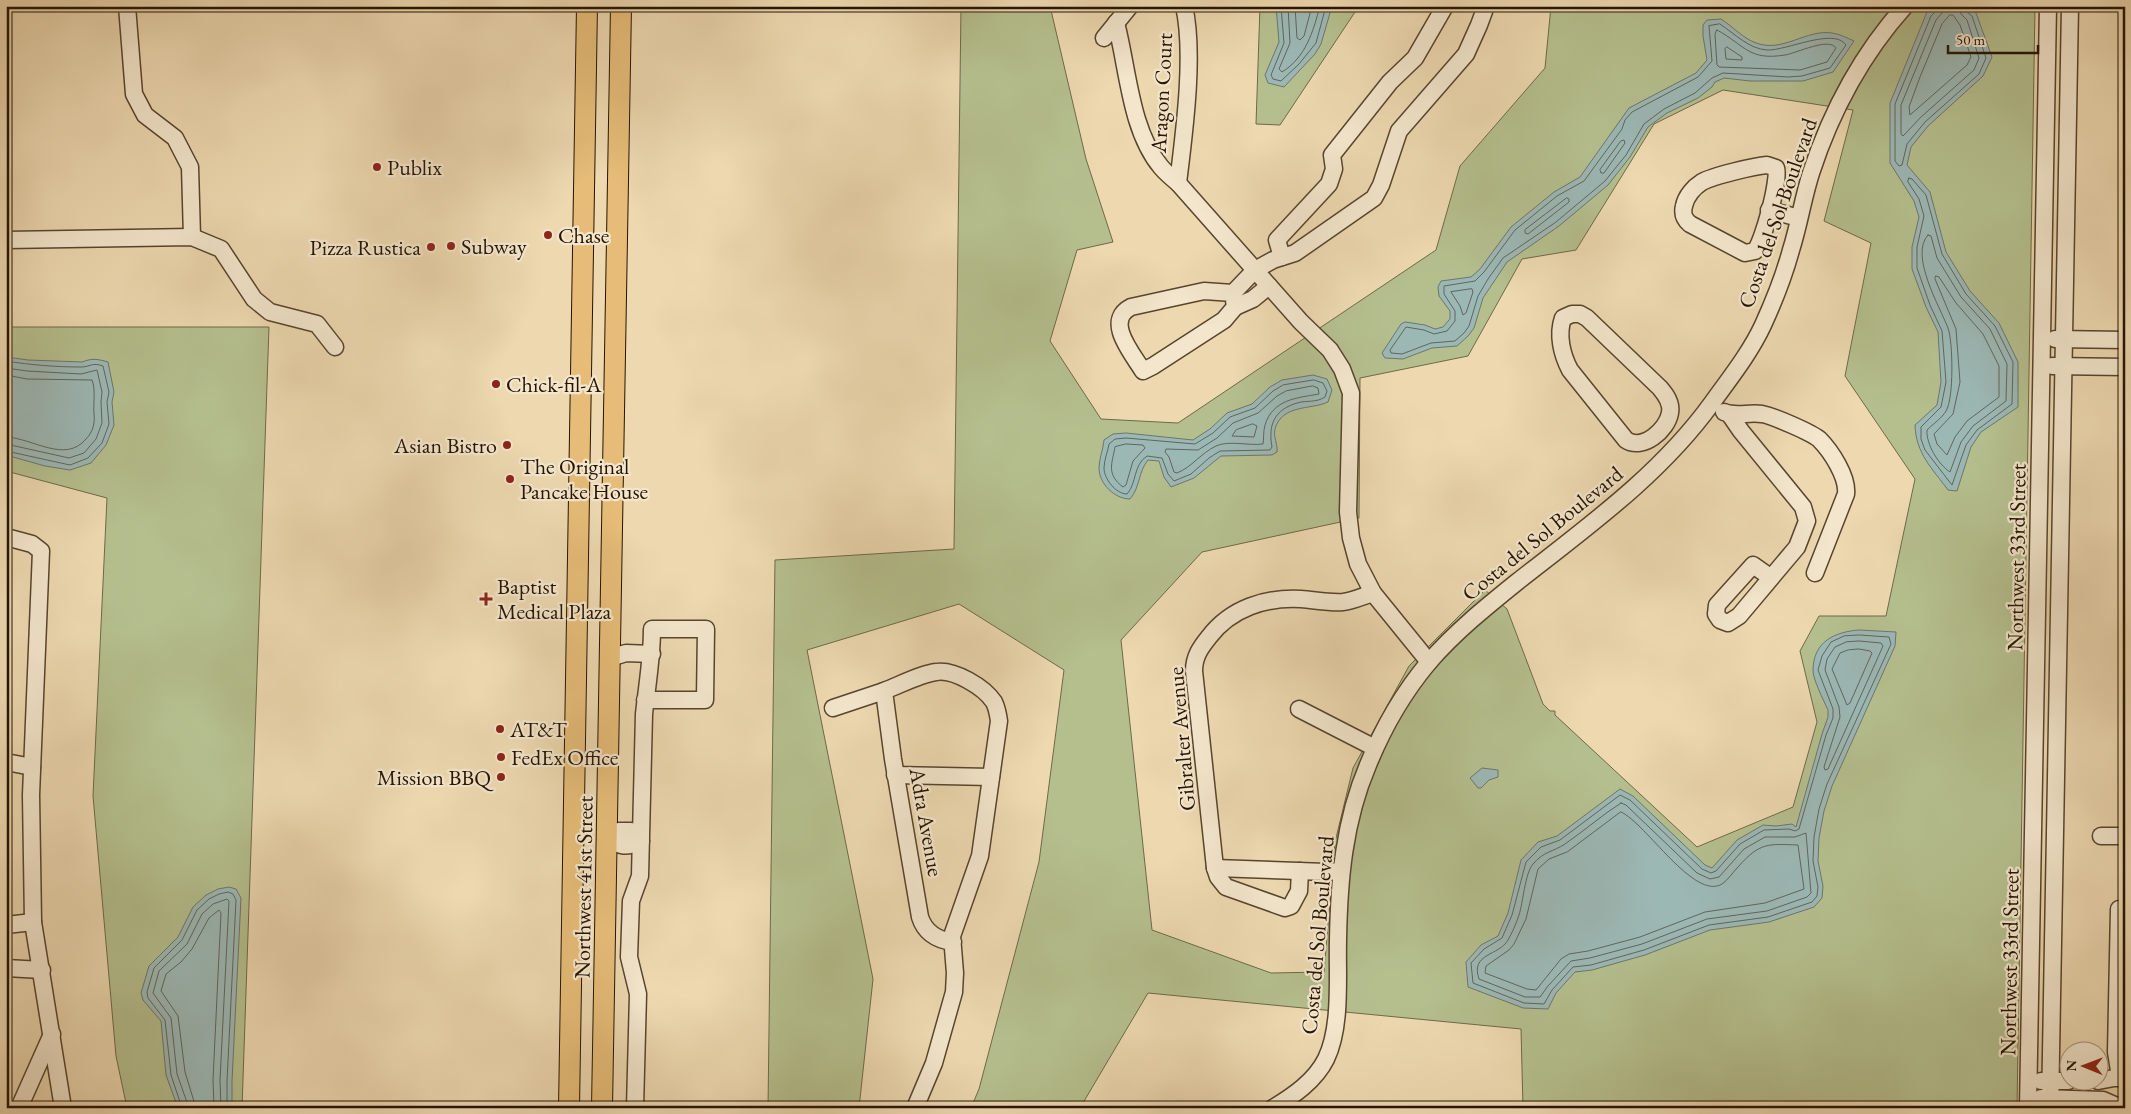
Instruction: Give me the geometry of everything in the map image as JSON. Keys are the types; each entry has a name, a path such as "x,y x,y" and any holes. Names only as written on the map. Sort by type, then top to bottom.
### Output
{"main road":[{"name":"Northwest 41st Street","path":"569,1108 587,6"},
{"name":"Northwest 41st Street","path":"602,1108 621,6"}],"street":[{"path":"127,6 134,94 145,115 175,138 190,167 192,236"},
{"name":"Aragon Court","path":"1104,38 1130,6"},
{"name":"Aragon Court","path":"1178,183 1188,80 1184,6"},
{"path":"1282,257 1277,240 1329,184 1334,170 1332,155 1390,82 1415,58 1445,6"},
{"path":"1269,286 1253,299 1234,300 1204,291 1131,307 1124,310 1118,323 1120,333 1143,371 1153,366 1224,320 1234,300 1255,270 1303,248 1374,198 1381,185 1399,132 1466,54 1480,25 1486,6"},
{"name":"Costa del Sol Boulevard","path":"1274,1107 1299,1090 1312,1078 1322,1066 1330,1046 1336,1019 1341,871 1352,812 1360,785 1375,748 1398,705 1429,662 1474,617 1638,485 1675,449 1710,406 1760,330 1783,276 1814,165 1837,107 1867,54 1905,6"},
{"name":"Northwest 33rd Street","path":"2029,1103 2048,6"},
{"name":"Northwest 33rd Street","path":"2050,1103 2070,6"},
{"path":"1116,23 1140,128 1153,156 1301,322 1330,350 1342,369 1351,400 1349,524 1358,564 1372,593 1429,662"},
{"path":"1767,165 1776,168 1778,177 1769,210 1758,248 1748,254 1690,224 1684,218 1683,210 1690,194 1704,181 1767,165"},
{"path":"1769,210 1800,218"},
{"path":"6,240 192,236 221,249 254,299 270,312 317,324 335,347"},
{"path":"1580,314 1587,318 1660,388 1669,402 1670,413 1658,431 1643,443 1630,442 1575,377 1567,364 1560,332 1563,318 1567,315 1580,314"},
{"path":"2042,339 2125,340"},
{"path":"2042,365 2125,367"},
{"path":"1710,406 1730,415 1759,414 1776,418 1813,435 1821,442 1831,456 1845,482 1846,494 1814,573"},
{"path":"1730,415 1740,431 1806,511 1807,525 1796,547 1770,577"},
{"path":"1658,431 1675,449"},
{"path":"6,537 32,544 41,551 32,767 33,922 63,1108"},
{"path":"1796,547 1821,558"},
{"name":"Gibralter Avenue","path":"1300,871 1299,890 1291,906 1285,908 1226,887 1218,877 1215,868 1194,671 1196,654 1225,619 1247,607 1290,599 1344,602 1372,593"},
{"path":"636,1108 638,994 629,957 630,909 632,897 639,882 646,700 652,629 706,629 706,700 646,700"},
{"path":"610,658 627,663 651,658"},
{"path":"833,708 928,674 946,672 980,689 993,700 998,713 998,728 980,856 955,924 953,942 955,982 950,1009 934,1063 915,1108"},
{"name":"Adra Avenue","path":"884,691 895,775 922,923 932,935 943,941 953,942"},
{"path":"1299,709 1375,748"},
{"path":"6,762 32,767"},
{"path":"895,775 991,777"},
{"path":"607,838 619,831 631,831 641,841"},
{"path":"2101,836 2125,836"},
{"path":"1215,868 1341,871"},
{"path":"2029,1103 2116,1105 2108,1079 2121,1060 2119,909"},
{"path":"6,925 33,922"},
{"path":"6,968 42,970"},
{"path":"19,1108 52,1034"},
{"path":"2029,1080 2058,1081"}],"green space":[{"path":"961,6 1050,6 1086,159 1113,242 1077,250 1050,341 1101,419 1178,423 1436,250 1460,166 1545,68 1551,6 2035,6 2017,1108 1523,1108 1521,1029 1148,993 1080,1108 971,1108 979,1089 1039,862 1064,670 959,604 807,650 873,979 859,1108 768,1108 775,560 954,549","holes":["1723,90 1853,110 1824,221 1871,243 1845,376 1915,479 1886,616 1819,616 1800,651 1817,722 1793,807 1697,847 1555,715 1555,711 1550,711 1543,704 1507,609 1485,590 1409,666 1353,768 1335,842 1324,972 1271,973 1152,930 1121,640 1202,552 1359,518 1360,378 1468,356 1522,259 1576,250 1654,124"]},
{"path":"1260,6 1359,6 1280,125 1256,124"},
{"path":"6,327 269,327 242,1108 127,1108 116,1056 93,796 107,498 6,471"}],"water":[{"path":"1276,6 1332,6 1321,44 1315,54 1284,87 1268,83 1265,75 1279,42"},
{"path":"1934,6 1968,6 1976,13 1992,57 1983,76 1928,126 1911,147 1907,165 1930,192 1946,252 1970,291 1999,323 2018,362 2018,407 1981,432 1971,447 1957,491 1948,490 1931,467 1922,453 1916,435 1915,425 1937,405 1941,382 1938,332 1926,307 1912,269 1912,247 1919,217 1914,201 1890,163 1890,103 1927,12"},
{"path":"1721,19 1747,39 1766,45 1776,45 1822,33 1838,34 1854,41 1833,72 1803,81 1750,81 1724,78 1715,82 1712,87 1698,98 1667,113 1648,127 1630,157 1608,185 1559,226 1507,262 1483,298 1474,328 1457,346 1432,348 1403,359 1385,358 1382,353 1401,324 1405,322 1425,325 1435,329 1443,327 1450,319 1450,311 1439,296 1438,287 1441,281 1471,277 1480,269 1511,227 1554,192 1580,177 1629,108 1696,73 1707,60 1703,25 1707,20"},
{"path":"6,357 28,360 82,362 95,359 108,362 114,392 112,402 114,425 106,445 91,463 70,470 45,466 6,455"},
{"path":"1313,375 1327,379 1332,390 1328,402 1298,409 1284,415 1275,429 1277,452 1272,455 1221,456 1194,478 1171,487 1164,477 1159,461 1148,460 1142,470 1136,490 1130,499 1114,493 1102,480 1099,465 1104,440 1113,434 1126,433 1193,440 1210,429 1227,413 1252,404 1270,387 1282,380"},
{"path":"1859,630 1896,632 1895,646 1832,786 1824,811 1819,838 1818,861 1823,886 1822,898 1814,907 1769,922 1710,930 1645,955 1592,970 1575,972 1556,993 1548,1009 1523,1008 1468,987 1466,962 1481,945 1498,936 1508,913 1521,860 1538,842 1557,836 1620,789 1633,796 1705,865 1712,868 1737,840 1763,825 1792,824 1796,827 1828,717 1828,710 1814,678 1814,659 1817,651 1827,640 1842,633"},
{"path":"1482,768 1498,770 1498,777 1489,780 1481,788 1478,788 1470,778"},
{"path":"229,887 236,889 241,898 232,1108 178,1108 166,1075 161,1021 143,1000 141,993 149,966 178,937 193,907 206,895 218,889"}],"place":[{"name":"Publix","path":"377,167"},
{"name":"Chase","path":"548,235"},
{"name":"Subway","path":"451,246"},
{"name":"Pizza Rustica","path":"431,247"},
{"name":"Chick-fil-A","path":"496,384"},
{"name":"Asian Bistro","path":"507,445"},
{"name":"The Original Pancake House","path":"510,479"},
{"name":"Baptist Medical Plaza","path":"486,599"},
{"name":"AT&T","path":"500,729"},
{"name":"FedEx Office","path":"501,757"},
{"name":"Mission BBQ","path":"501,777"}]}
